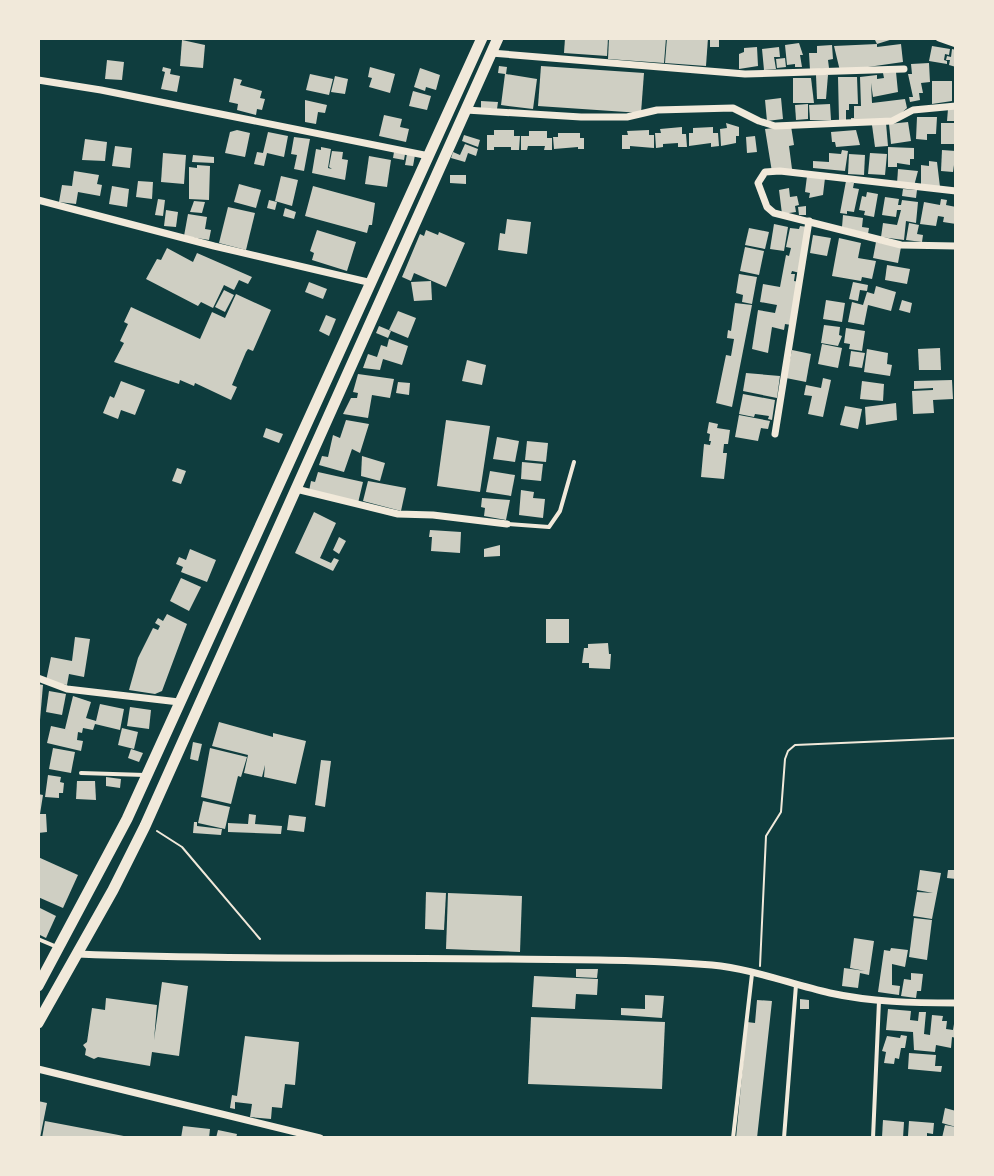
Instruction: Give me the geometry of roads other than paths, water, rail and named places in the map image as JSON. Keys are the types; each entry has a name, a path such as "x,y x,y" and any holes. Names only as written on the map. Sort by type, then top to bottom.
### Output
{"main road":[{"path":"38,986 127,819 482,38"},
{"path":"38,1023 145,826 498,38"}],"street":[{"path":"939,38 956,44"},
{"path":"491,53 745,74 904,69"},
{"path":"38,80 429,156"},
{"path":"466,110 627,117 657,110 733,108 775,126 892,121 913,110 956,106"},
{"path":"956,191 780,171 765,172 758,183 759,192 774,213 901,245 956,246"},
{"path":"38,200 372,283"},
{"path":"775,434 809,221"},
{"path":"296,489 398,514 507,524"},
{"path":"38,678 67,689 179,702"},
{"path":"78,954 169,958 294,956 601,960 712,965 756,971 796,985 879,1001 956,1003"},
{"path":"38,1069 320,1138"}],"lane":[{"path":"507,524 549,527 560,511 574,462"},
{"path":"81,773 147,775"},
{"path":"38,939 59,948"},
{"path":"733,1138 756,971"},
{"path":"784,1138 796,985"},
{"path":"873,1138 879,1001"}]}
